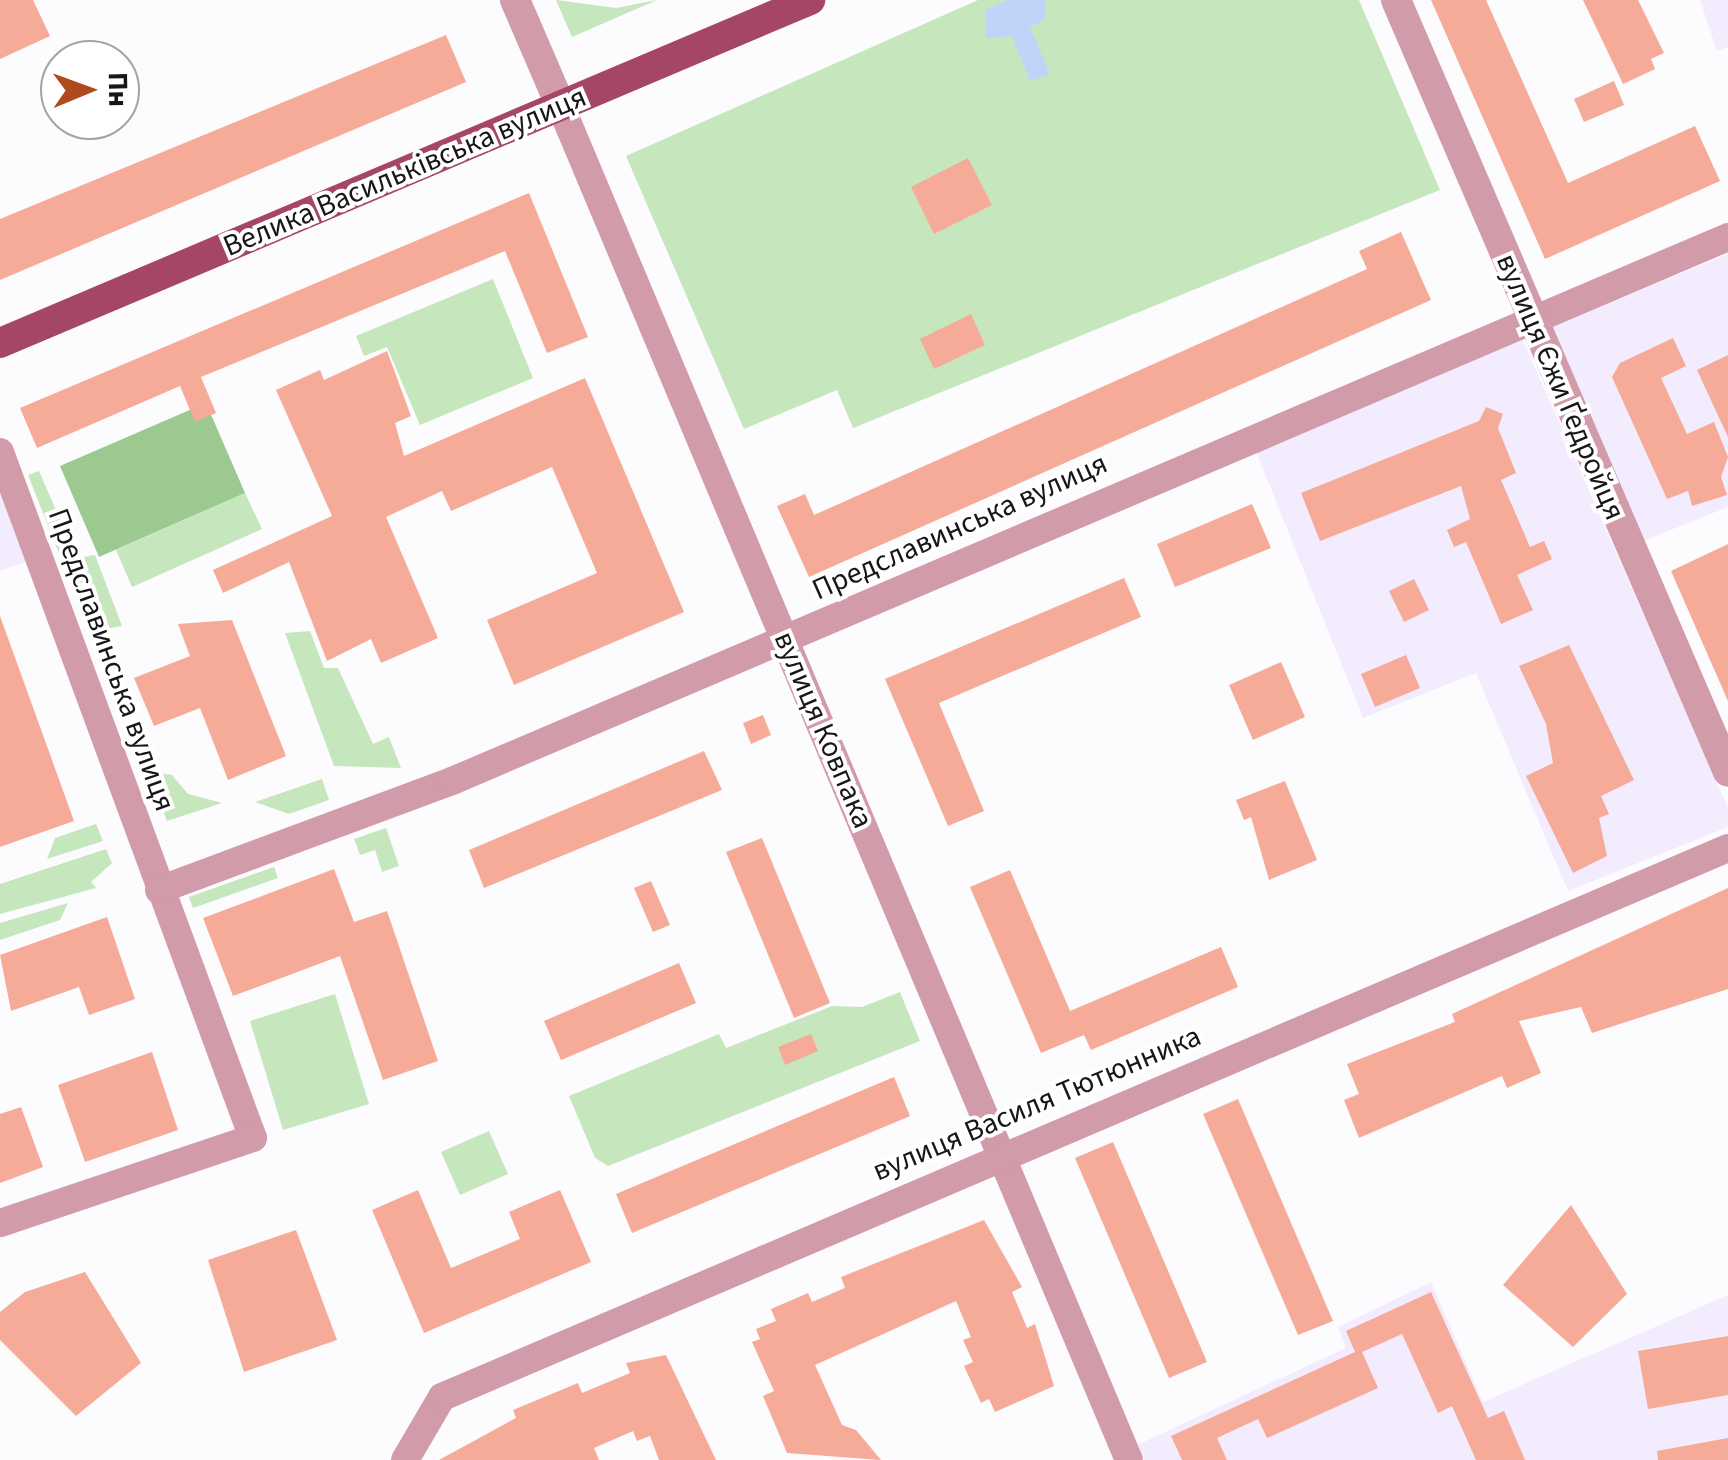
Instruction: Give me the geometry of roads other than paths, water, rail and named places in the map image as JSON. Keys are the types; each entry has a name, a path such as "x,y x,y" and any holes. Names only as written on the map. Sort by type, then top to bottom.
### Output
{"main road":[{"name":"Велика Васильківська вулиця","path":"0,342 810,0"}],"street":[{"name":"вулиця Ковпака","path":"515,0 1130,1460"},
{"name":"вулиця Єжи Ґедройця","path":"1396,0 1529,318 1728,772"},
{"name":"Предславинська вулиця","path":"159,890 436,787 1529,318 1728,237"},
{"name":"Предславинська вулиця","path":"0,452 252,1138 0,1223"},
{"name":"вулиця Василя Тютюнника","path":"406,1460 442,1397 1000,1153 1728,848"}],"water":[{"path":"1008,0 1046,0 1044,21 1030,27 1050,74 1030,81 1012,36 985,38 986,10"}]}
